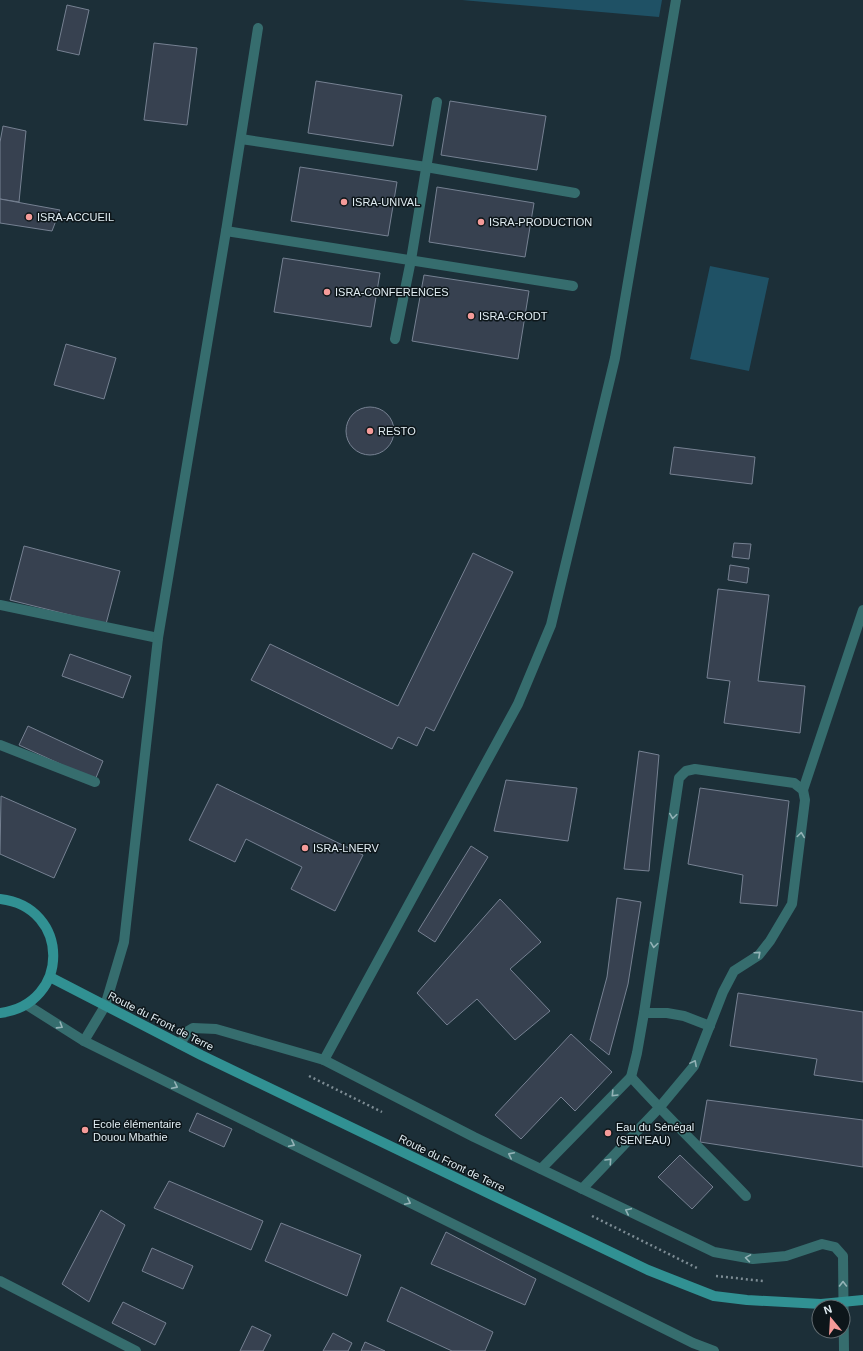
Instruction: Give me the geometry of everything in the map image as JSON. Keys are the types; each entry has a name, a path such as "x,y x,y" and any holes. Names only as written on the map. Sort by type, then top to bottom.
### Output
{"main road":[{"path":"0,899 16,902 30,910 40,920 48,932 53,947 53,962 50,977 41,992 27,1005 11,1012 0,1013"},
{"name":"Route du Front de Terre","path":"50,977 180,1044 648,1270 714,1296 747,1300 821,1304 863,1300"}],"street":[{"path":"324,1060 518,704 552,625 615,358 676,0"},
{"path":"84,1041 105,1006 124,942 158,638 226,232 258,28"},
{"path":"395,339 411,260 437,102"},
{"path":"240,139 426,167 575,193"},
{"path":"226,232 573,286"},
{"path":"0,605 158,638"},
{"path":"582,1189 659,1108 694,1066 723,992 734,971 759,955 770,941 792,904 805,800 803,790 863,610"},
{"path":"0,745 95,782"},
{"path":"541,1169 631,1077 644,1013 678,778 686,771 695,769 794,783 803,790"},
{"path":"27,1005 84,1041 691,1347 714,1351"},
{"path":"644,1013 666,1013 684,1016 710,1026"},
{"path":"180,1044 188,1031 193,1028 216,1029 324,1060 474,1137 714,1252 753,1259 786,1256 822,1244 835,1247 843,1256 844,1351"},
{"path":"631,1077 659,1108 746,1196"},
{"path":"0,1281 136,1351"}],"shaded area":[{"path":"462,0 662,0 659,17"},
{"path":"710,266 769,278 749,371 690,359"}],"building":[{"path":"67,5 89,10 79,55 57,50"},
{"path":"154,43 197,48 187,125 144,120"},
{"path":"316,81 402,95 393,146 308,133"},
{"path":"450,101 546,116 537,170 441,155"},
{"path":"3,126 26,131 19,202 0,199 0,142"},
{"name":"ISRA-UNIVAL","path":"300,167 397,182 388,236 291,221"},
{"name":"ISRA-PRODUCTION","path":"437,187 534,203 525,257 429,242"},
{"name":"ISRA-ACCUEIL","path":"0,199 60,210 52,231 0,223"},
{"name":"ISRA-CONFERENCES","path":"283,258 380,273 371,327 274,312"},
{"name":"ISRA-CRODT","path":"424,275 529,291 518,359 412,341"},
{"path":"66,344 116,358 104,399 54,385"},
{"name":"RESTO","path":"370,407 379,409 387,414 392,422 394,431 392,440 387,448 379,453 370,455 361,453 353,448 348,440 346,431 348,422 353,414 361,409"},
{"path":"674,447 755,457 752,484 670,474"},
{"path":"734,543 751,544 749,559 732,557"},
{"path":"24,546 120,571 106,624 10,600"},
{"path":"473,553 513,572 434,731 426,727 417,746 398,737 392,749 251,680 270,644 398,706"},
{"path":"730,565 749,568 747,583 728,580"},
{"path":"718,589 769,595 758,681 805,686 800,733 724,723 730,681 707,678"},
{"path":"70,654 131,676 123,698 62,676"},
{"path":"28,726 103,761 95,780 19,745"},
{"path":"639,751 659,755 649,871 624,869"},
{"path":"506,780 577,788 568,841 494,831"},
{"name":"ISRA-LNERV","path":"217,784 363,855 335,911 291,889 302,867 246,839 235,862 189,840"},
{"path":"700,788 789,801 777,906 740,903 743,875 688,864"},
{"path":"1,796 76,829 54,878 0,854"},
{"path":"471,846 488,857 435,942 418,931"},
{"path":"617,898 641,902 628,984 609,1055 590,1040 607,977"},
{"path":"500,899 541,942 510,969 550,1011 515,1040 477,999 447,1025 417,993"},
{"path":"738,993 863,1012 863,1082 814,1075 817,1059 730,1046"},
{"path":"571,1034 612,1072 575,1111 561,1097 521,1139 495,1115"},
{"path":"707,1100 863,1120 863,1167 700,1142"},
{"path":"197,1113 232,1129 224,1147 189,1131"},
{"path":"680,1155 713,1187 692,1209 658,1177"},
{"path":"169,1181 263,1221 251,1250 154,1208"},
{"path":"101,1210 125,1225 89,1302 62,1284"},
{"path":"281,1223 361,1255 347,1296 265,1261"},
{"path":"446,1232 536,1279 525,1305 431,1264"},
{"path":"152,1248 193,1266 183,1289 142,1271"},
{"path":"401,1287 493,1332 485,1351 452,1351 387,1321"},
{"path":"123,1302 166,1323 155,1345 112,1323"},
{"path":"252,1326 271,1335 263,1351 240,1351"},
{"path":"333,1333 352,1343 348,1351 323,1351"},
{"path":"365,1342 385,1351 361,1351"}],"place":[{"name":"ISRA-UNIVAL","path":"344,202"},
{"name":"ISRA-ACCUEIL","path":"29,217"},
{"name":"ISRA-PRODUCTION","path":"481,222"},
{"name":"ISRA-CONFERENCES","path":"327,292"},
{"name":"ISRA-CRODT","path":"471,316"},
{"name":"RESTO","path":"370,431"},
{"name":"ISRA-LNERV","path":"305,848"},
{"name":"Ecole élémentaire Douou Mbathie","path":"85,1130"},
{"name":"Eau du Sénégal (SEN'EAU)","path":"608,1133"}]}
